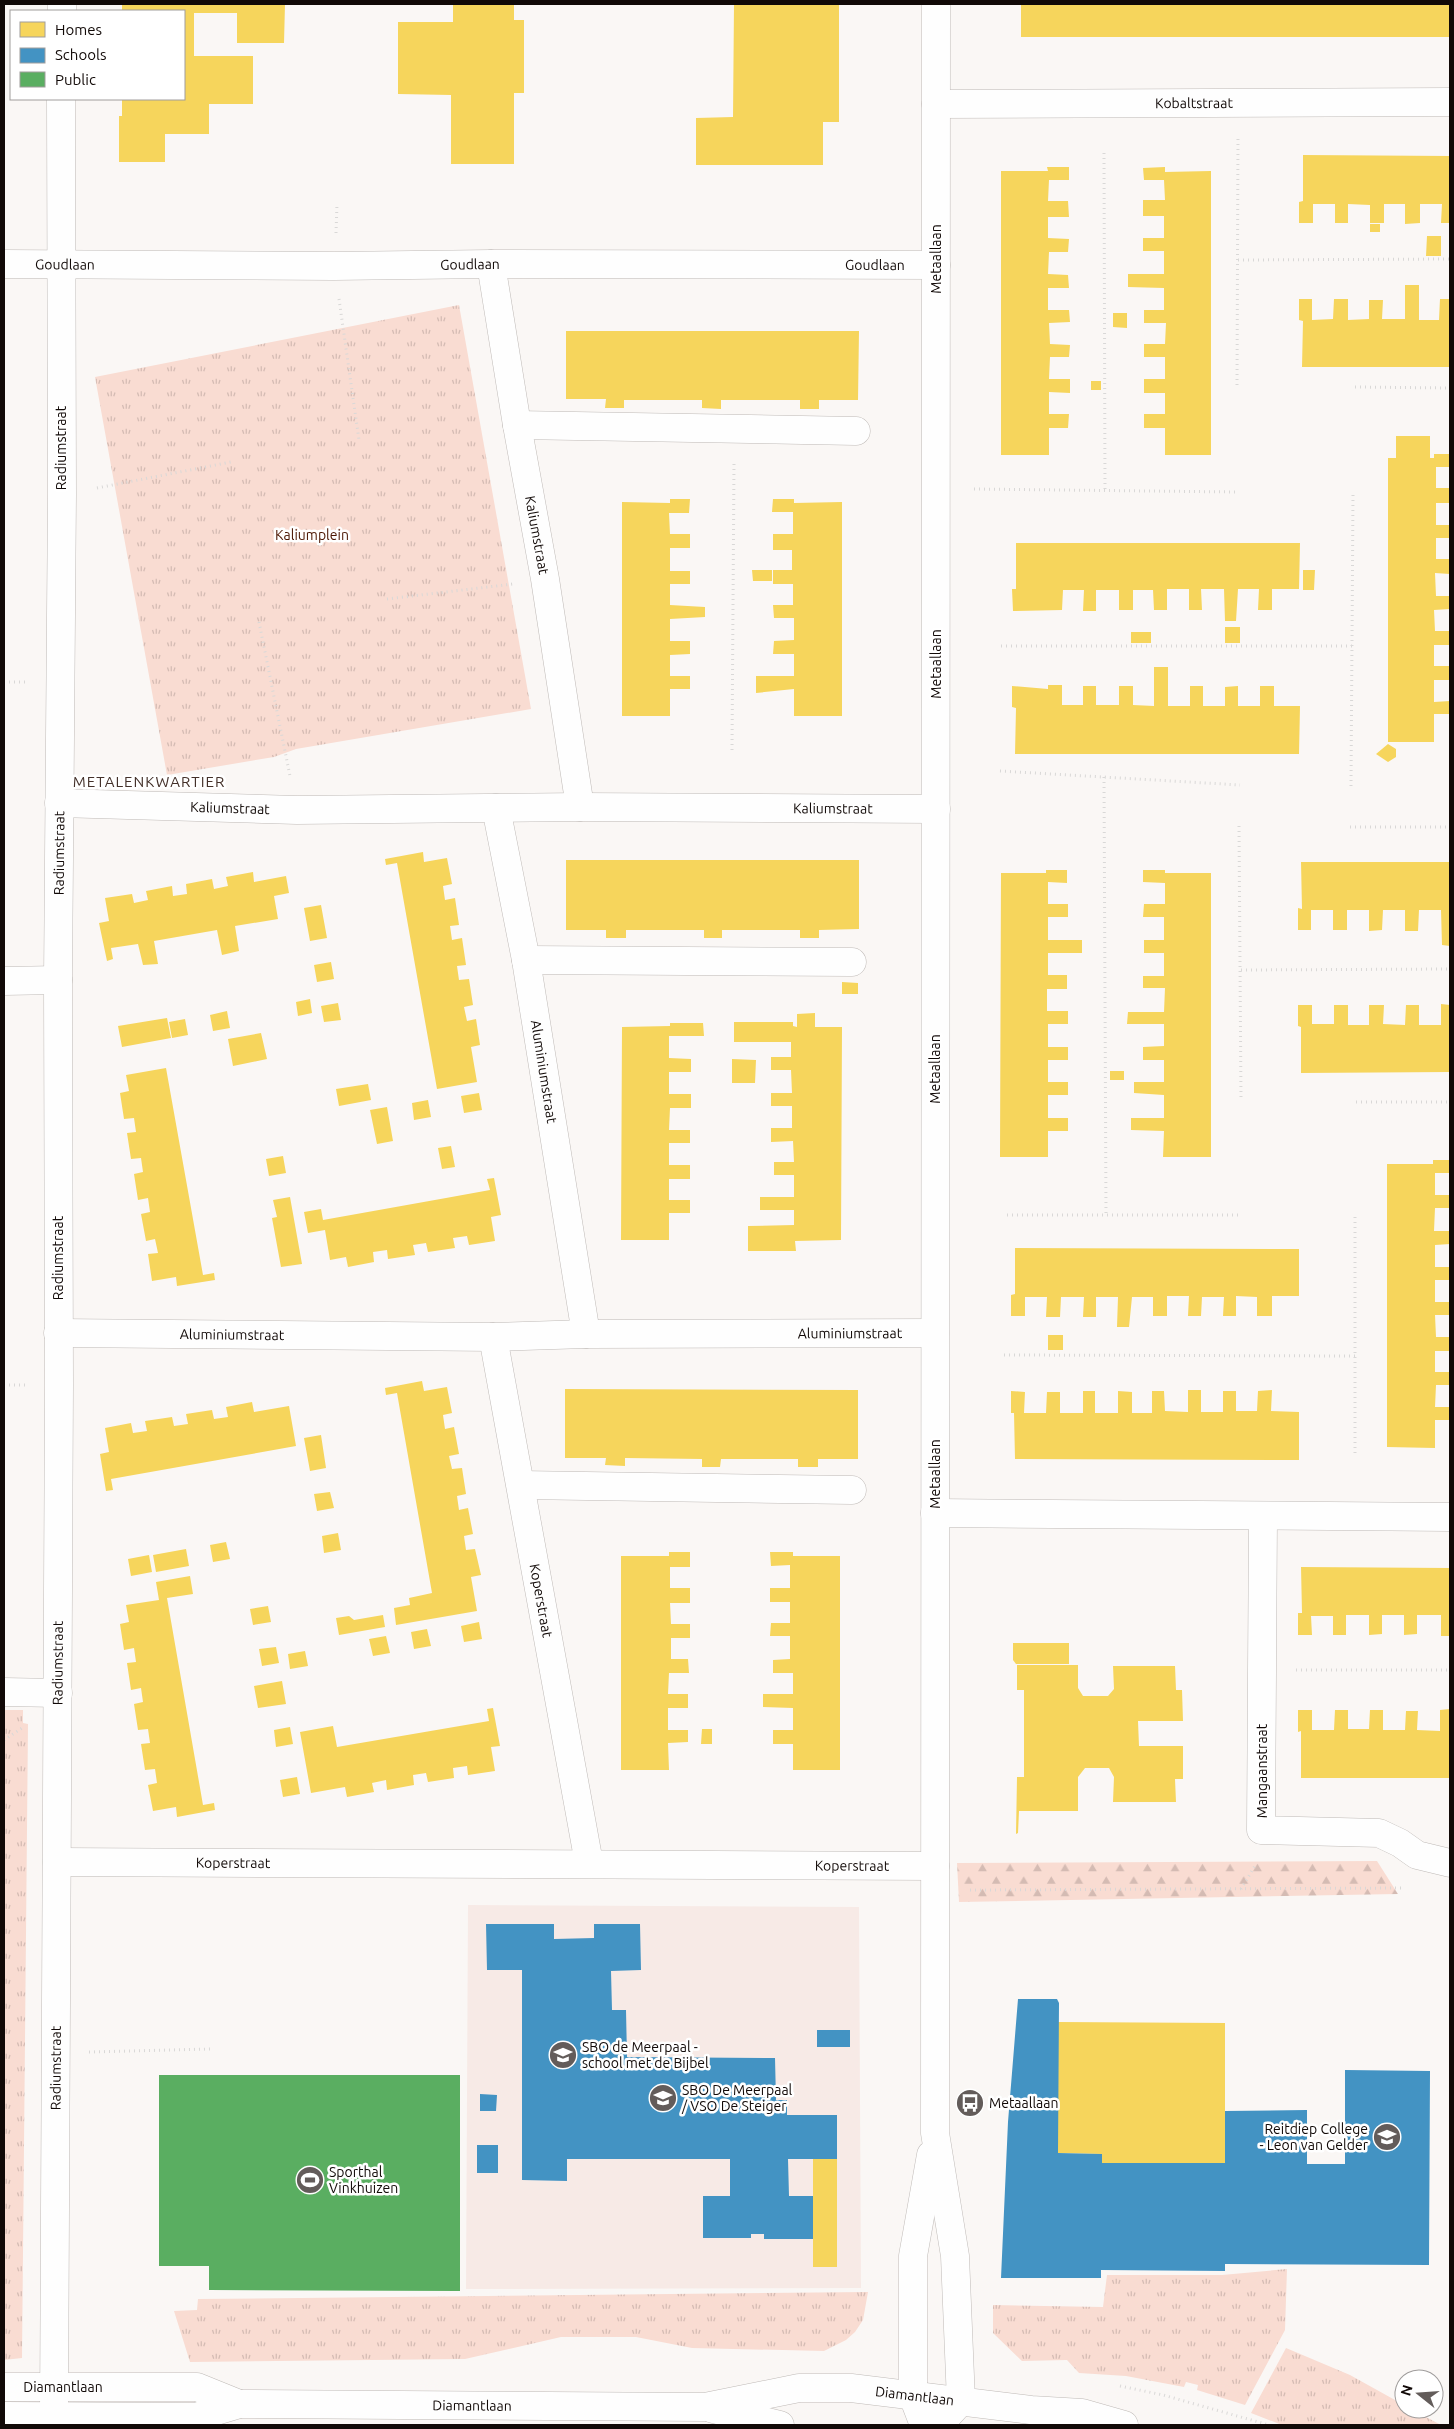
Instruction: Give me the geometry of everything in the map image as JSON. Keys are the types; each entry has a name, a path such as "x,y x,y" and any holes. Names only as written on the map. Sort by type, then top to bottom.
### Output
{"street":[{"name":"Metaallaan","path":"924,2425 913,2396 913,2256 934,2134 936,4"},
{"name":"Radiumstraat","path":"54,2417 58,1693 58,980 62,494 61,100"},
{"name":"Kobaltstraat","path":"936,104 1450,102"},
{"name":"Goudlaan","path":"4,264 334,266 491,264 936,265"},
{"name":"Kaliumstraat","path":"491,264 517,425 545,579 580,807"},
{"path":"517,425 856,431"},
{"name":"Kaliumstraat","path":"60,803 297,810 580,807 936,809"},
{"name":"Aluminiumstraat","path":"496,808 526,960 586,1334"},
{"path":"526,960 852,962"},
{"path":"4,981 58,980"},
{"name":"Aluminiumstraat","path":"58,1333 493,1337 586,1334 935,1333"},
{"name":"Koperstraat","path":"493,1337 589,1863"},
{"path":"521,1485 852,1490"},
{"path":"935,1512 1450,1517"},
{"name":"Mangaanstraat","path":"1263,1516 1261,1830 1379,1834 1400,1843 1417,1855 1450,1863"},
{"path":"4,1692 58,1693"},
{"name":"Koperstraat","path":"57,1862 935,1866"},
{"name":"Metaallaan","path":"934,2134 955,2256 961,2401"},
{"name":"Diamantlaan","path":"4,2387 197,2387 239,2414"},
{"name":"Diamantlaan","path":"4,2416 196,2417 239,2414 579,2416 705,2407 799,2388 851,2388 1031,2410 1082,2413 1124,2425"},
{"path":"939,2425 961,2401"},
{"name":"Diamantlaan","path":"705,2407 780,2425"}],"path":[{"path":"1237,385 1238,103"},
{"path":"1104,153 1105,490"},
{"path":"337,204 334,266 359,440"},
{"path":"1238,260 1450,260"},
{"path":"1355,387 1450,388"},
{"path":"732,750 734,429"},
{"path":"62,494 231,462"},
{"path":"974,489 1236,492"},
{"path":"1351,786 1353,494"},
{"path":"387,599 545,579"},
{"path":"259,622 297,810"},
{"path":"1001,646 1352,646"},
{"path":"1000,771 1240,785"},
{"path":"1104,777 1106,1215"},
{"path":"1239,826 1241,1100"},
{"path":"1350,827 1450,828"},
{"path":"1241,970 1450,969"},
{"path":"1356,1102 1450,1102"},
{"path":"1007,1215 1239,1215"},
{"path":"1354,1217 1355,1454"},
{"path":"1004,1355 1355,1356"},
{"path":"1295,1670 1450,1670"},
{"path":"970,1890 1410,1888"},
{"path":"56,2053 210,2049"}],"shaded area":[{"name":"SBO De Meerpaal / VSO De Steiger","path":"468,1905 859,1907 861,2288 466,2289"}],"green space":[{"name":"Kaliumplein","path":"459,305 531,709 296,749 274,757 167,775 95,377"},
{"path":"4,1710 23,1710 23,1723 28,1724 22,2358 4,2360"},
{"path":"1377,1861 1398,1894 959,1902 957,1863"},
{"path":"1287,2269 1285,2330 1245,2405 1197,2390 1198,2385 1186,2382 1184,2387 1126,2376 1079,2373 1067,2360 1022,2361 993,2333 993,2305 1103,2307 1107,2275 1222,2275"},
{"path":"868,2292 863,2320 855,2332 846,2340 824,2351 692,2348 636,2337 561,2337 465,2359 190,2362 174,2311 197,2310 198,2299"},
{"path":"1286,2348 1350,2375 1394,2399 1394,2419 1430,2419 1441,2425 1282,2425 1251,2413"}],"building: Homes":[{"path":"122,4 285,4 284,43 237,43 237,13 194,13 194,56 253,56 253,104 209,104 209,134 165,134 165,162 119,162 119,116 122,116 122,100 185,100 185,10 122,10"},
{"path":"453,4 514,4 514,20 524,20 524,93 514,93 514,164 451,164 451,95 398,94 398,22 453,22"},
{"path":"734,4 839,4 839,122 823,122 823,165 696,165 696,118 733,117"},
{"path":"1021,4 1450,4 1450,37 1021,37"},
{"path":"1303,155 1450,156 1450,223 1441,223 1442,204 1420,204 1420,223 1405,224 1405,204 1384,204 1384,223 1370,223 1370,205 1348,204 1348,223 1335,223 1335,204 1313,204 1313,223 1299,223 1299,202 1303,201"},
{"path":"1047,167 1069,167 1069,180 1049,180 1048,201 1068,201 1069,217 1048,217 1048,238 1069,239 1068,252 1049,252 1048,274 1068,275 1069,288 1048,288 1048,310 1069,310 1070,322 1049,323 1050,344 1070,345 1069,357 1050,357 1049,379 1070,379 1070,393 1049,392 1049,414 1069,414 1068,428 1049,428 1049,455 1001,455 1001,171 1048,171"},
{"path":"1165,167 1165,172 1211,171 1211,455 1165,455 1165,428 1144,428 1144,414 1165,414 1165,393 1144,393 1144,379 1165,379 1165,357 1144,357 1144,344 1165,344 1166,323 1144,323 1144,310 1164,310 1164,288 1128,287 1128,274 1164,274 1164,251 1143,251 1143,238 1164,238 1164,216 1143,216 1143,200 1165,200 1164,180 1144,180 1143,168"},
{"path":"1370,224 1380,224 1380,232 1370,232"},
{"path":"1427,236 1441,236 1441,256 1426,256"},
{"path":"1405,285 1419,285 1419,320 1439,320 1440,299 1450,299 1450,367 1302,367 1303,321 1299,320 1299,299 1312,299 1312,320 1333,319 1334,299 1348,299 1348,320 1369,319 1369,300 1383,300 1382,319 1405,319"},
{"path":"1113,313 1127,313 1127,328 1113,327"},
{"path":"566,331 859,331 858,400 819,400 819,409 800,409 800,400 721,400 721,409 702,408 702,400 624,400 624,408 605,408 606,399 566,399"},
{"path":"1091,381 1101,381 1101,390 1091,390"},
{"path":"1396,436 1430,436 1430,458 1434,458 1434,454 1450,454 1450,467 1436,467 1436,488 1450,488 1450,503 1436,503 1436,525 1450,525 1450,538 1436,538 1436,559 1450,559 1450,574 1435,573 1436,596 1450,596 1450,609 1434,610 1435,631 1450,631 1450,645 1434,645 1434,666 1450,666 1450,680 1434,680 1434,702 1450,701 1450,714 1434,714 1434,742 1388,742 1388,458 1396,458"},
{"path":"670,499 690,499 689,513 669,513 670,534 690,534 690,548 670,548 670,571 690,571 690,584 670,584 670,605 705,607 705,617 670,619 670,641 690,641 690,654 670,655 670,676 690,676 690,689 670,689 670,716 622,716 622,502 670,503"},
{"path":"773,499 794,499 794,503 842,502 842,716 794,716 794,689 756,693 756,676 794,676 794,654 773,654 774,641 794,640 794,618 774,618 773,605 793,605 793,584 773,584 773,570 792,570 792,550 773,550 773,534 793,534 793,512 772,512"},
{"path":"1016,543 1300,543 1299,589 1272,589 1272,610 1258,610 1259,589 1238,589 1236,621 1225,621 1224,589 1201,589 1202,610 1189,610 1189,589 1167,589 1167,610 1154,610 1153,590 1133,590 1133,610 1119,610 1119,590 1096,590 1096,611 1083,611 1084,590 1063,590 1062,610 1013,611 1012,589 1016,589"},
{"path":"752,570 772,570 772,581 753,581"},
{"path":"1303,570 1315,570 1314,590 1303,590"},
{"path":"1225,627 1240,627 1240,643 1225,643"},
{"path":"1131,632 1151,632 1151,643 1131,643"},
{"path":"1154,667 1168,667 1168,706 1190,706 1190,686 1203,686 1203,706 1225,706 1225,687 1238,686 1238,706 1260,706 1260,686 1274,686 1274,706 1300,706 1299,754 1015,754 1016,708 1012,707 1012,686 1048,689 1048,685 1062,685 1062,705 1083,705 1083,686 1096,686 1096,705 1119,705 1119,686 1133,686 1133,705 1154,706"},
{"path":"1388,744 1396,749 1396,757 1388,762 1376,754"},
{"path":"423,852 424,862 447,858 452,884 443,886 445,900 455,898 459,925 450,926 452,940 462,938 466,965 457,966 459,980 469,979 473,1005 464,1007 467,1021 476,1019 480,1045 471,1047 477,1082 437,1089 397,863 386,865 385,859"},
{"path":"566,860 859,860 859,929 819,930 819,938 800,938 800,930 722,930 722,938 704,938 704,930 626,930 626,938 606,938 606,930 566,930"},
{"path":"1301,862 1450,862 1450,946 1442,945 1441,910 1419,910 1418,931 1405,931 1405,910 1383,910 1382,930 1369,931 1369,910 1347,910 1347,930 1333,930 1333,910 1311,910 1311,930 1298,930 1298,908 1302,909"},
{"path":"1046,870 1067,870 1067,883 1048,882 1048,904 1068,904 1068,917 1048,917 1048,940 1082,940 1082,953 1048,953 1048,975 1067,975 1067,989 1047,989 1047,1011 1068,1011 1068,1024 1048,1024 1048,1047 1068,1047 1068,1060 1048,1060 1048,1082 1068,1082 1068,1095 1048,1095 1048,1118 1068,1118 1068,1131 1048,1131 1048,1157 1000,1157 1001,873 1046,873"},
{"path":"1143,870 1165,870 1165,873 1211,873 1211,1157 1163,1157 1164,1131 1131,1130 1131,1118 1164,1118 1164,1095 1134,1093 1134,1082 1164,1082 1164,1060 1143,1060 1143,1047 1164,1046 1164,1024 1127,1024 1128,1012 1164,1012 1165,988 1143,988 1143,976 1164,976 1164,953 1144,953 1144,940 1164,940 1164,917 1143,917 1144,904 1165,904 1165,883 1143,882"},
{"path":"253,872 254,882 286,876 289,893 274,896 278,919 235,926 239,951 222,955 217,930 154,941 158,964 143,965 138,944 111,948 113,959 107,961 99,923 109,921 105,898 132,894 134,903 148,900 146,891 172,886 173,896 187,894 186,884 212,879 214,889 228,886 226,877"},
{"path":"321,905 327,938 310,941 304,908"},
{"path":"331,962 334,979 317,982 314,965"},
{"path":"842,982 858,983 858,994 842,994"},
{"path":"310,999 312,1013 298,1016 296,1002"},
{"path":"338,1003 341,1020 324,1022 321,1006"},
{"path":"1441,1004 1450,1005 1450,1072 1301,1073 1301,1027 1298,1026 1298,1005 1312,1005 1312,1024 1334,1024 1334,1005 1348,1005 1348,1025 1369,1025 1369,1005 1384,1005 1383,1024 1405,1025 1406,1005 1419,1005 1419,1025 1441,1025"},
{"path":"227,1011 230,1028 213,1031 210,1015"},
{"path":"815,1013 815,1027 842,1027 841,1240 795,1241 796,1251 748,1251 748,1226 794,1225 794,1210 760,1210 760,1197 794,1197 794,1175 774,1175 774,1162 794,1162 793,1141 771,1142 771,1128 792,1128 792,1106 771,1106 771,1093 792,1093 791,1070 771,1070 771,1057 791,1057 791,1042 734,1042 734,1022 793,1022 793,1026 797,1027 797,1014"},
{"path":"167,1018 171,1038 122,1047 118,1026"},
{"path":"185,1019 188,1035 172,1038 169,1022"},
{"path":"670,1023 703,1023 704,1036 669,1036 669,1058 691,1059 691,1072 669,1072 669,1094 691,1094 691,1108 670,1108 669,1130 690,1130 690,1143 669,1143 669,1165 690,1165 690,1179 669,1179 669,1200 690,1200 690,1213 669,1213 669,1240 621,1240 622,1027 670,1026"},
{"path":"261,1033 267,1059 233,1066 228,1039"},
{"path":"732,1059 756,1060 755,1083 732,1083"},
{"path":"166,1068 203,1275 214,1273 215,1280 177,1286 176,1277 152,1281 148,1254 158,1253 155,1239 146,1241 141,1214 150,1212 148,1198 138,1200 134,1174 143,1172 141,1158 131,1159 127,1133 136,1132 134,1118 124,1119 120,1093 129,1091 126,1075"},
{"path":"1110,1071 1124,1071 1124,1080 1110,1080"},
{"path":"368,1084 371,1100 339,1106 336,1089"},
{"path":"479,1093 482,1110 464,1113 461,1096"},
{"path":"428,1100 431,1117 414,1120 412,1103"},
{"path":"387,1107 393,1141 377,1144 370,1110"},
{"path":"451,1146 455,1167 442,1169 438,1148"},
{"path":"283,1156 286,1173 269,1176 266,1159"},
{"path":"1433,1160 1450,1160 1450,1173 1435,1173 1435,1195 1450,1195 1450,1208 1435,1208 1434,1231 1450,1231 1450,1244 1435,1245 1435,1267 1450,1267 1450,1280 1435,1280 1435,1302 1450,1302 1450,1315 1435,1315 1436,1337 1450,1337 1450,1351 1435,1351 1435,1372 1450,1372 1450,1385 1436,1385 1435,1407 1450,1407 1450,1420 1435,1420 1435,1448 1387,1447 1387,1164 1433,1164"},
{"path":"494,1178 501,1215 491,1217 495,1241 469,1245 467,1236 453,1238 455,1248 428,1252 426,1243 413,1245 415,1255 388,1259 387,1250 373,1252 374,1262 348,1267 346,1257 330,1260 325,1230 308,1233 304,1212 321,1209 323,1220 446,1198 490,1190 487,1179"},
{"path":"290,1197 302,1264 281,1267 272,1218 277,1217 273,1200"},
{"path":"1015,1248 1299,1249 1299,1296 1272,1296 1272,1316 1257,1316 1257,1297 1236,1296 1236,1316 1223,1316 1224,1297 1202,1297 1201,1316 1188,1316 1189,1296 1167,1296 1167,1316 1153,1316 1153,1297 1132,1297 1129,1327 1117,1327 1118,1297 1096,1297 1096,1317 1083,1317 1084,1297 1061,1297 1060,1317 1046,1317 1047,1297 1025,1297 1025,1316 1011,1316 1011,1295 1015,1294"},
{"path":"1048,1335 1063,1335 1063,1350 1048,1350"},
{"path":"422,1381 424,1391 447,1387 452,1413 443,1415 445,1429 454,1427 459,1454 449,1456 452,1469 462,1468 466,1494 457,1496 459,1510 468,1508 473,1534 464,1536 466,1550 475,1549 481,1575 471,1577 477,1611 396,1625 394,1608 410,1605 409,1598 432,1593 397,1393 386,1395 385,1388"},
{"path":"565,1389 858,1390 858,1459 818,1459 818,1467 798,1467 798,1459 721,1459 720,1467 702,1467 702,1459 625,1458 625,1466 605,1465 606,1458 565,1458"},
{"path":"1188,1390 1201,1390 1201,1412 1223,1412 1223,1391 1236,1391 1236,1411 1257,1411 1258,1391 1272,1390 1271,1411 1299,1412 1299,1460 1015,1459 1014,1413 1011,1413 1011,1391 1025,1392 1024,1413 1046,1413 1047,1392 1060,1392 1060,1413 1083,1413 1083,1391 1095,1391 1095,1413 1118,1413 1118,1391 1132,1392 1132,1413 1152,1413 1152,1391 1164,1391 1165,1411 1188,1412"},
{"path":"252,1402 254,1412 289,1406 296,1446 111,1479 113,1490 106,1491 100,1454 109,1452 105,1428 131,1423 133,1433 147,1431 145,1421 172,1417 174,1426 188,1424 186,1414 212,1410 214,1419 228,1417 226,1407"},
{"path":"321,1435 326,1468 310,1471 304,1438"},
{"path":"330,1492 334,1508 317,1511 314,1494"},
{"path":"338,1533 341,1550 324,1553 322,1536"},
{"path":"226,1542 230,1559 213,1562 210,1545"},
{"path":"186,1549 189,1566 156,1572 153,1555"},
{"path":"669,1552 690,1552 690,1567 670,1567 670,1588 690,1588 690,1603 670,1603 671,1624 690,1624 690,1638 671,1638 671,1659 688,1659 689,1673 669,1673 668,1694 688,1694 688,1708 668,1708 668,1730 688,1730 688,1742 668,1743 669,1770 621,1770 621,1556 669,1556"},
{"path":"770,1552 793,1552 793,1556 840,1556 840,1770 793,1770 793,1744 773,1744 773,1730 793,1730 793,1708 763,1707 763,1694 793,1694 793,1673 773,1673 773,1660 790,1659 790,1636 770,1636 771,1623 790,1623 790,1602 770,1602 770,1588 790,1588 790,1565 771,1566"},
{"path":"149,1555 152,1572 131,1576 128,1559"},
{"path":"1301,1567 1450,1568 1450,1636 1441,1636 1441,1615 1417,1615 1417,1634 1404,1635 1404,1615 1382,1615 1382,1634 1369,1635 1369,1615 1346,1615 1346,1635 1333,1635 1333,1616 1311,1616 1312,1635 1298,1635 1298,1613 1302,1613"},
{"path":"190,1576 193,1594 167,1598 203,1805 214,1803 215,1810 177,1817 176,1807 153,1811 148,1785 157,1783 155,1769 145,1770 141,1744 150,1743 148,1729 138,1730 134,1704 143,1702 141,1688 131,1690 127,1663 136,1662 134,1648 124,1650 120,1624 129,1622 126,1605 159,1600 156,1582"},
{"path":"268,1606 271,1622 253,1625 250,1609"},
{"path":"383,1615 385,1627 339,1635 336,1618 349,1616 354,1620"},
{"path":"479,1622 482,1639 464,1642 461,1626"},
{"path":"427,1629 431,1646 414,1649 411,1632"},
{"path":"386,1636 390,1653 373,1656 369,1639"},
{"path":"1013,1643 1069,1643 1069,1664 1016,1664 1013,1660"},
{"path":"276,1647 279,1663 262,1666 259,1649"},
{"path":"305,1651 308,1666 290,1669 288,1654"},
{"path":"1017,1665 1078,1665 1078,1688 1083,1696 1108,1696 1114,1689 1113,1666 1175,1666 1176,1690 1182,1690 1183,1721 1138,1721 1139,1746 1183,1746 1183,1779 1175,1779 1176,1802 1113,1802 1114,1777 1109,1768 1085,1768 1078,1777 1078,1811 1019,1811 1018,1833 1016,1834 1017,1777 1024,1777 1024,1690 1017,1690"},
{"path":"282,1681 286,1704 258,1708 254,1686"},
{"path":"493,1708 500,1746 491,1747 495,1771 468,1775 467,1766 453,1768 454,1778 428,1782 426,1773 413,1775 414,1785 387,1790 386,1780 372,1783 374,1792 347,1797 345,1787 311,1793 300,1732 333,1726 337,1747 489,1721 487,1709"},
{"path":"1450,1709 1450,1778 1301,1778 1301,1731 1298,1732 1298,1710 1312,1710 1312,1730 1334,1730 1335,1710 1348,1710 1348,1729 1369,1729 1370,1710 1383,1710 1383,1730 1405,1730 1406,1711 1418,1711 1417,1730 1440,1731 1440,1710"},
{"path":"290,1727 293,1744 276,1747 274,1730"},
{"path":"702,1729 712,1729 712,1744 701,1744"},
{"path":"297,1777 300,1794 283,1797 280,1780"},
{"path":"1058,2022 1225,2023 1225,2163 1102,2163 1102,2154 1058,2153"},
{"path":"813,2159 837,2159 837,2267 813,2267"}],"building: Schools":[{"path":"486,1924 554,1924 554,1939 594,1938 594,1924 640,1924 641,1970 611,1971 612,2010 626,2010 627,2057 775,2058 776,2100 787,2100 787,2115 837,2115 837,2159 788,2159 789,2196 813,2196 813,2239 764,2239 764,2234 751,2234 751,2238 703,2238 703,2196 730,2196 730,2159 567,2159 567,2181 522,2180 522,1970 487,1970"},
{"name":"Reitdiep College - Leon van Gelder","path":"1018,1999 1057,1999 1059,2003 1058,2153 1102,2154 1102,2163 1225,2163 1225,2111 1307,2110 1307,2164 1345,2164 1345,2070 1430,2071 1429,2265 1225,2264 1225,2271 1101,2270 1101,2278 1001,2278 1008,2122"},
{"path":"817,2030 850,2030 850,2047 817,2047"},
{"path":"480,2094 497,2095 496,2111 480,2111"},
{"path":"477,2145 498,2145 498,2173 477,2173"}],"building: Public":[{"name":"Sporthal Vinkhuizen","path":"159,2075 460,2075 460,2291 209,2290 209,2266 159,2266"}],"place":[{"name":"SBO de Meerpaal - school met de Bijbel","path":"563,2055"},
{"name":"SBO De Meerpaal / VSO De Steiger","path":"663,2098"},
{"name":"Metaallaan","path":"970,2103"},
{"name":"Reitdiep College - Leon van Gelder","path":"1387,2137"},
{"name":"Sporthal Vinkhuizen","path":"310,2180"}],"district":[{"name":"METALENKWARTIER","path":"149,782"}]}
